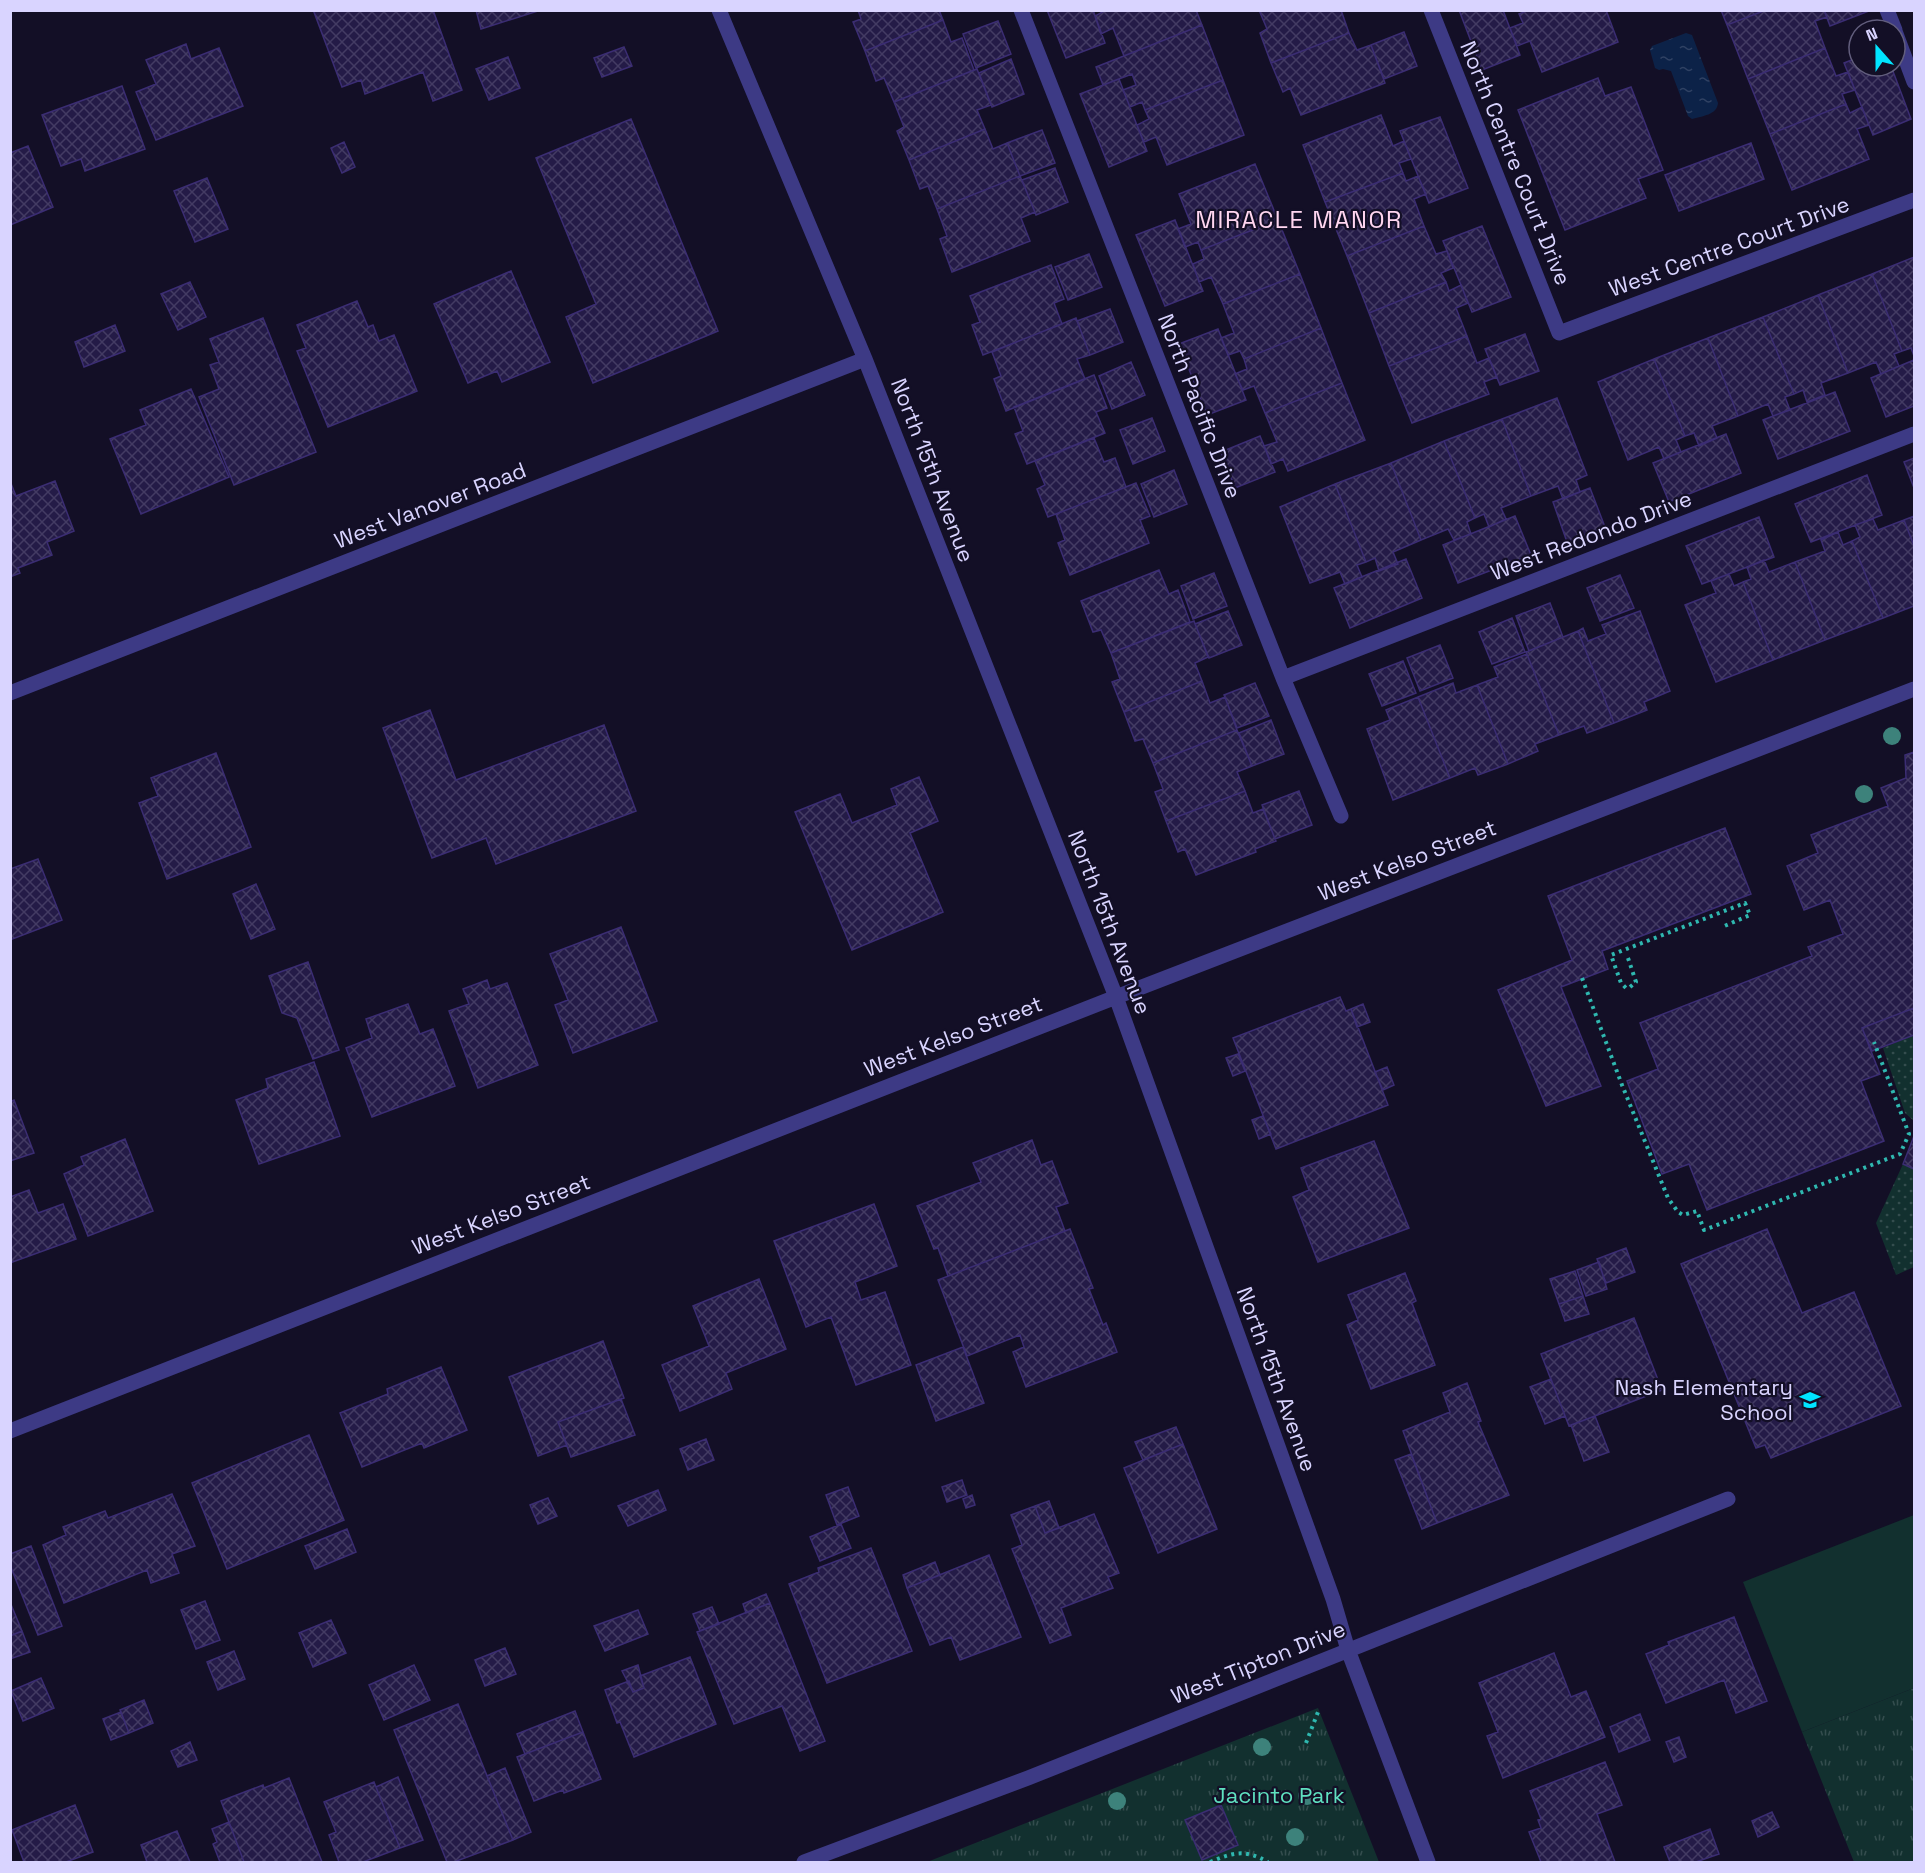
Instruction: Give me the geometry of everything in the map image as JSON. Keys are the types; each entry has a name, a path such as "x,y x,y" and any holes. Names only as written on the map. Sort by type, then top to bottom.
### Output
{"street":[{"name":"North 15th Avenue","path":"719,10 865,359 1116,996 1329,1588 1348,1650 1428,1863"},
{"name":"North Pacific Drive","path":"1021,10 1283,678 1341,816"},
{"name":"North Centre Court Drive","path":"1431,10 1559,333"},
{"path":"1907,63 1914,82"},
{"name":"West Centre Court Drive","path":"1559,333 1914,200"},
{"name":"West Vanover Road","path":"10,693 865,359"},
{"name":"West Redondo Drive","path":"1283,678 1914,434"},
{"name":"West Kelso Street","path":"10,1431 1116,996 1914,688"},
{"name":"West Tipton Drive","path":"804,1863 1028,1778 1728,1499"}],"path":[{"path":"1628,958 1635,978 1635,982 1630,987 1623,986 1611,955 1745,903 1750,915 1722,927"},
{"path":"1582,978 1668,1198 1683,1215 1697,1211 1704,1230 1900,1154 1909,1134 1874,1042"},
{"path":"1306,1743 1318,1712"},
{"path":"1210,1863 1238,1853 1253,1854 1268,1863"}],"green space":[{"path":"1914,1035 1914,1121 1905,1113 1883,1048"},
{"path":"1903,1164 1914,1169 1914,1267 1896,1275 1876,1223"},
{"path":"1914,1515 1914,1688 1802,1732 1743,1582"},
{"path":"1914,1688 1914,1862 1854,1862 1802,1732"},
{"name":"Jacinto Park","path":"1318,1708 1379,1862 927,1862"}],"water":[{"path":"1686,33 1692,35 1718,103 1712,113 1692,119 1688,116 1671,71 1655,68 1650,50 1652,46"}],"building":[{"path":"318,10 433,10 462,90 433,101 423,72 365,94 361,80 342,87 314,12"},
{"path":"476,10 541,10 481,29"},
{"path":"858,10 939,10 943,20 865,51 853,22 861,19"},
{"path":"1047,10 1093,10 1105,43 1066,58"},
{"path":"1106,10 1196,10 1202,25 1124,56 1113,28 1101,34 1095,16"},
{"path":"1259,10 1341,10 1349,33 1271,63 1260,33 1267,29"},
{"path":"1459,10 1503,10 1520,55 1482,70"},
{"path":"1529,10 1606,10 1618,42 1542,72 1530,41 1517,46 1510,28 1523,23 1519,14"},
{"path":"1721,10 1766,10 1727,25"},
{"path":"1766,10 1824,10 1827,17 1815,21 1825,48 1748,79 1727,25"},
{"path":"1824,10 1869,10 1847,18 1830,26"},
{"path":"943,20 951,42 962,38 974,70 894,102 884,78 876,81 865,51"},
{"path":"998,21 1011,54 976,68 963,34"},
{"path":"1202,25 1223,80 1145,110 1142,102 1130,107 1123,90 1136,85 1132,74 1103,85 1096,67"},
{"path":"1404,32 1417,66 1384,79 1371,45"},
{"path":"1349,33 1357,50 1371,45 1385,83 1301,115 1290,88 1283,92 1271,63"},
{"path":"186,44 191,59 219,48 243,106 156,140 136,92 156,84 146,60"},
{"path":"624,47 632,66 602,77 594,58"},
{"path":"1825,48 1836,76 1847,72 1847,78 1850,78 1855,90 1842,94 1846,104 1770,134 1748,79"},
{"path":"508,57 520,88 489,100 476,69"},
{"path":"1011,59 1024,94 992,107 979,73"},
{"path":"977,69 991,105 977,110 985,129 909,160 897,131 904,127 894,102"},
{"path":"1598,78 1605,96 1631,87 1663,170 1638,179 1646,198 1565,230 1518,110"},
{"path":"1850,78 1896,78 1911,119 1873,135"},
{"path":"1119,79 1147,151 1109,167 1080,94"},
{"path":"1223,80 1244,135 1167,165 1156,137 1144,142 1137,125 1149,119 1145,110"},
{"path":"122,86 145,149 85,171 81,159 61,166 42,115"},
{"path":"1846,104 1850,113 1862,107 1869,125 1857,129 1869,159 1792,190 1770,134"},
{"path":"1381,115 1393,146 1404,141 1411,159 1399,163 1403,173 1325,202 1303,145"},
{"path":"1440,117 1468,188 1429,203 1400,131"},
{"path":"631,119 718,331 593,383 566,317 596,304 536,158"},
{"path":"985,129 993,149 1007,143 1020,176 937,209 928,186 920,189 909,160"},
{"path":"1042,130 1055,163 1020,176 1007,143"},
{"path":"344,142 355,167 342,173 331,148"},
{"path":"1751,143 1764,179 1679,211 1665,175"},
{"path":"28,146 53,207 10,225 10,153"},
{"path":"1255,164 1278,220 1201,250 1198,242 1185,247 1178,229 1191,224 1179,194"},
{"path":"1055,168 1068,202 1036,215 1022,180"},
{"path":"1403,173 1406,181 1418,176 1426,194 1414,199 1424,226 1347,256 1325,202"},
{"path":"1020,176 1035,212 1021,218 1030,241 952,272 940,239 947,236 937,209"},
{"path":"207,178 228,229 195,242 174,191"},
{"path":"1175,220 1203,291 1165,306 1136,235"},
{"path":"1278,220 1300,274 1223,304 1211,277 1199,282 1193,264 1204,259 1201,250"},
{"path":"1424,226 1436,254 1447,251 1453,268 1441,273 1446,282 1369,313 1347,256"},
{"path":"1482,226 1511,297 1472,312 1443,241"},
{"path":"1089,254 1102,287 1068,300 1055,267"},
{"path":"1914,257 1914,356 1911,348 1902,351 1872,274"},
{"path":"1051,265 1064,299 1054,303 1062,324 983,355 972,325 980,322 970,296"},
{"path":"511,271 550,362 502,382 497,371 468,383 434,304"},
{"path":"1300,274 1321,328 1244,359 1240,351 1228,355 1221,338 1234,333 1223,304"},
{"path":"1872,274 1902,351 1894,354 1899,366 1881,374 1876,362 1848,373 1818,295"},
{"path":"190,282 206,317 178,330 161,294"},
{"path":"1446,282 1449,291 1461,285 1468,303 1456,308 1467,336 1389,366 1369,313"},
{"path":"1818,295 1848,373 1821,383 1825,395 1807,402 1803,390 1794,394 1763,317"},
{"path":"357,301 368,327 373,325 379,341 394,335 417,391 328,427 297,351 306,348 297,325"},
{"path":"1110,309 1123,342 1090,355 1077,321"},
{"path":"1763,317 1794,394 1785,397 1790,410 1773,416 1768,404 1738,416 1708,338"},
{"path":"263,318 316,452 234,485 199,397 219,389 210,365 219,362 210,339"},
{"path":"1076,318 1090,355 1077,359 1085,379 1006,411 994,379 1001,376 992,352"},
{"path":"115,325 125,351 84,367 75,342"},
{"path":"1321,328 1342,383 1265,413 1254,386 1243,390 1235,374 1247,369 1244,359"},
{"path":"1218,329 1246,400 1207,415 1179,344"},
{"path":"1525,334 1539,371 1500,385 1485,349"},
{"path":"1467,336 1477,363 1489,358 1497,377 1484,382 1489,394 1412,423 1389,366"},
{"path":"1708,338 1738,416 1712,426 1717,438 1699,446 1694,433 1685,436 1654,359"},
{"path":"1654,359 1685,436 1676,440 1681,452 1664,459 1659,447 1628,460 1598,382"},
{"path":"1914,360 1914,406 1886,417 1871,378"},
{"path":"1131,362 1145,395 1112,409 1099,376"},
{"path":"1094,375 1107,408 1096,412 1105,433 1027,464 1015,434 1023,431 1014,407"},
{"path":"1342,383 1365,440 1288,471 1283,459 1271,464 1264,446 1277,442 1265,413"},
{"path":"191,389 229,477 141,514 110,439 146,425 140,410"},
{"path":"1835,392 1850,431 1778,459 1763,420"},
{"path":"1557,398 1587,475 1576,480 1580,492 1563,499 1558,486 1531,496 1502,419"},
{"path":"1152,418 1165,451 1133,464 1120,430"},
{"path":"1502,419 1531,496 1501,508 1506,519 1489,527 1484,514 1475,518 1444,441"},
{"path":"1726,434 1741,473 1669,502 1653,463"},
{"path":"1260,436 1275,472 1235,488 1221,452"},
{"path":"1094,438 1104,462 1115,458 1126,487 1048,517 1037,489 1045,485 1035,461"},
{"path":"1444,441 1475,518 1467,522 1471,534 1454,540 1448,529 1421,540 1391,463"},
{"path":"1914,458 1914,488 1904,462"},
{"path":"1391,463 1421,540 1393,552 1398,564 1379,571 1375,558 1366,562 1335,484"},
{"path":"1174,470 1187,504 1154,517 1141,484"},
{"path":"1867,475 1882,515 1811,542 1795,504"},
{"path":"10,481 16,496 55,481 74,531 47,542 52,555 18,568 20,573 10,577"},
{"path":"1136,483 1150,516 1140,520 1149,543 1070,575 1058,543 1065,540 1056,514"},
{"path":"1335,484 1366,562 1357,565 1362,577 1345,584 1340,572 1310,583 1280,507"},
{"path":"1590,488 1605,527 1567,542 1553,502"},
{"path":"1515,516 1531,555 1458,583 1443,545"},
{"path":"1914,516 1914,546 1904,520"},
{"path":"1759,517 1774,557 1702,584 1686,546"},
{"path":"1873,519 1878,530 1904,520 1914,546 1914,606 1883,618 1852,541 1860,537 1855,525"},
{"path":"1838,532 1843,545 1852,541 1883,618 1825,640 1795,562 1825,551 1821,540"},
{"path":"1406,559 1422,598 1350,628 1334,588"},
{"path":"1764,560 1769,572 1795,562 1825,640 1773,660 1743,582 1751,579 1747,567"},
{"path":"1159,570 1169,594 1178,590 1190,622 1111,653 1101,630 1093,632 1081,601"},
{"path":"1214,573 1227,606 1193,619 1181,586"},
{"path":"1729,574 1734,586 1743,582 1773,660 1716,682 1685,605 1716,593 1711,581"},
{"path":"1620,575 1634,608 1600,621 1587,588"},
{"path":"1550,603 1563,637 1529,651 1516,616"},
{"path":"1228,611 1242,645 1209,658 1195,624"},
{"path":"1640,611 1670,691 1644,702 1647,710 1614,723 1578,631 1583,628 1588,641 1606,634 1602,625"},
{"path":"1512,618 1525,652 1492,664 1479,632"},
{"path":"1194,621 1208,657 1195,663 1202,681 1124,712 1112,682 1120,679 1111,653"},
{"path":"1578,631 1614,723 1587,733 1584,726 1559,735 1526,652"},
{"path":"1440,645 1453,678 1420,691 1407,658"},
{"path":"1527,654 1559,735 1535,744 1538,751 1508,764 1477,685 1498,677 1494,667"},
{"path":"1403,661 1416,693 1382,706 1369,674"},
{"path":"1202,681 1210,703 1225,697 1237,730 1153,763 1143,739 1135,741 1124,712"},
{"path":"1255,683 1269,716 1237,728 1224,695"},
{"path":"1453,683 1456,693 1477,685 1508,764 1478,775 1475,768 1450,778 1418,697"},
{"path":"1418,697 1450,778 1393,800 1367,729 1390,720 1386,710"},
{"path":"430,710 456,780 604,725 636,811 496,864 486,838 432,858 383,728"},
{"path":"1271,720 1284,754 1252,766 1239,733"},
{"path":"1237,730 1252,766 1237,772 1245,791 1166,821 1155,792 1163,789 1153,763"},
{"path":"1914,752 1914,1008 1862,1028 1880,1074 1861,1081 1884,1141 1707,1210 1689,1164 1662,1174 1627,1081 1658,1069 1640,1023 1812,956 1808,947 1843,934 1830,900 1804,910 1787,866 1818,853 1811,835 1888,806 1881,788 1906,778 1905,755"},
{"path":"216,753 251,847 167,879 139,803 158,796 151,778"},
{"path":"919,777 938,821 910,833 943,912 852,950 795,812 840,794 852,823 897,805 891,789"},
{"path":"1245,791 1253,813 1263,809 1276,841 1255,849 1256,852 1196,875 1185,849 1178,852 1166,821"},
{"path":"1299,791 1312,825 1275,839 1262,805"},
{"path":"1725,828 1751,894 1602,951 1608,969 1561,987 1601,1086 1546,1106 1498,990 1572,960 1548,896"},
{"path":"38,859 62,920 10,940 10,869"},
{"path":"256,884 275,929 251,939 233,894"},
{"path":"621,927 657,1021 573,1053 555,1005 568,1000 550,954"},
{"path":"308,962 339,1050 313,1059 297,1018 282,1013 269,976"},
{"path":"487,980 490,989 507,983 538,1065 478,1088 449,1011 469,1004 463,989"},
{"path":"1340,997 1346,1011 1351,1009 1388,1105 1276,1149 1233,1038"},
{"path":"408,1004 420,1034 433,1029 455,1086 372,1117 346,1048 372,1038 366,1019"},
{"path":"1363,1004 1370,1022 1357,1027 1351,1009"},
{"path":"1914,1008 1914,1035 1872,1051 1862,1028"},
{"path":"1238,1054 1245,1071 1233,1076 1226,1058"},
{"path":"314,1062 340,1136 259,1164 236,1100 268,1088 266,1079"},
{"path":"1387,1067 1394,1085 1383,1090 1375,1072"},
{"path":"14,1100 34,1153 10,1161 10,1102"},
{"path":"1263,1116 1271,1134 1259,1139 1252,1120"},
{"path":"1914,1136 1914,1169 1903,1164"},
{"path":"125,1139 153,1211 88,1236 64,1174 84,1165 81,1157"},
{"path":"1032,1140 1041,1165 1052,1161 1068,1203 1056,1207 1065,1231 948,1276 938,1248 934,1249 917,1206 981,1182 973,1163"},
{"path":"1374,1141 1409,1228 1318,1262 1293,1197 1309,1190 1301,1168"},
{"path":"29,1190 38,1213 63,1204 76,1239 10,1263 10,1197"},
{"path":"874,1204 897,1266 855,1282 861,1300 885,1292 911,1365 856,1385 831,1317 806,1327 774,1241"},
{"path":"1070,1229 1093,1288 1089,1289 1103,1325 1106,1323 1117,1352 1026,1387 1013,1352 1024,1347 1020,1335 967,1356 938,1280"},
{"path":"1767,1229 1802,1313 1854,1292 1901,1406 1771,1458 1765,1445 1756,1448 1681,1264"},
{"path":"1626,1248 1635,1272 1606,1283 1597,1259"},
{"path":"1599,1262 1607,1289 1586,1296 1577,1270"},
{"path":"1575,1271 1583,1296 1559,1304 1550,1279"},
{"path":"1405,1273 1416,1301 1412,1303 1435,1365 1371,1389 1347,1325 1358,1320 1348,1295"},
{"path":"759,1279 786,1349 726,1373 732,1389 680,1411 662,1365 709,1346 693,1306"},
{"path":"1583,1296 1589,1314 1565,1321 1559,1304"},
{"path":"1634,1318 1662,1390 1569,1426 1541,1354"},
{"path":"603,1341 624,1398 558,1422 567,1445 538,1456 509,1377"},
{"path":"963,1347 984,1403 936,1421 916,1365"},
{"path":"441,1367 467,1430 424,1448 422,1443 362,1467 340,1413 388,1394 387,1389"},
{"path":"1551,1379 1565,1416 1545,1424 1530,1387"},
{"path":"1467,1383 1481,1421 1478,1422 1509,1495 1437,1523 1403,1431 1450,1412 1443,1393"},
{"path":"621,1399 635,1435 571,1457 558,1422"},
{"path":"1595,1416 1609,1452 1584,1461 1571,1425"},
{"path":"1176,1427 1183,1444 1143,1460 1135,1442"},
{"path":"309,1435 344,1520 227,1569 192,1483"},
{"path":"706,1439 714,1460 688,1470 680,1449"},
{"path":"1183,1444 1217,1529 1158,1553 1124,1468"},
{"path":"1411,1454 1437,1523 1422,1529 1395,1460"},
{"path":"962,1480 967,1495 947,1502 942,1487"},
{"path":"848,1487 859,1516 837,1525 826,1495"},
{"path":"658,1490 666,1510 628,1526 618,1506"},
{"path":"172,1494 195,1546 172,1554 179,1573 151,1583 147,1570 64,1603 43,1545 66,1535 63,1527 105,1511 108,1518"},
{"path":"972,1495 975,1505 966,1508 963,1499"},
{"path":"548,1498 557,1516 538,1524 530,1505"},
{"path":"1049,1501 1059,1528 1045,1533 1035,1506"},
{"path":"1035,1506 1045,1533 1094,1514 1119,1573 1108,1577 1113,1588 1061,1608 1071,1635 1050,1643 1012,1549 1022,1545 1011,1515"},
{"path":"841,1524 851,1548 820,1561 810,1537"},
{"path":"347,1529 356,1552 315,1569 305,1546"},
{"path":"31,1546 62,1626 38,1635 10,1565 10,1554"},
{"path":"871,1548 912,1651 827,1683 789,1584 819,1572 818,1568"},
{"path":"989,1555 1021,1637 960,1660 951,1637 930,1645 907,1588"},
{"path":"935,1562 940,1575 907,1588 903,1575"},
{"path":"766,1594 770,1603 746,1613 743,1604"},
{"path":"205,1601 220,1640 196,1649 181,1610"},
{"path":"10,1602 22,1631 10,1636"},
{"path":"770,1603 825,1741 800,1751 782,1706 734,1724 697,1632"},
{"path":"712,1607 719,1624 700,1631 693,1614"},
{"path":"638,1610 648,1634 605,1651 594,1626"},
{"path":"1734,1617 1767,1701 1736,1713 1724,1680 1666,1703 1646,1654 1669,1645 1668,1642"},
{"path":"331,1620 346,1653 313,1667 299,1633"},
{"path":"22,1631 30,1652 10,1659 10,1636"},
{"path":"505,1648 516,1674 485,1686 475,1660"},
{"path":"234,1651 245,1679 218,1690 207,1662"},
{"path":"1554,1653 1571,1697 1586,1691 1605,1737 1503,1778 1487,1736 1498,1732 1479,1683"},
{"path":"690,1657 716,1724 634,1757 620,1722 617,1723 605,1690 629,1681 633,1692 644,1688 640,1676"},
{"path":"414,1665 430,1700 384,1720 369,1685"},
{"path":"638,1665 644,1688 633,1692 622,1671"},
{"path":"41,1678 54,1708 23,1721 11,1691"},
{"path":"144,1700 153,1723 129,1733 120,1710"},
{"path":"458,1704 513,1840 454,1862 447,1862 394,1730"},
{"path":"575,1711 583,1732 525,1754 517,1734"},
{"path":"121,1712 129,1733 111,1740 103,1719"},
{"path":"1640,1714 1650,1740 1619,1752 1610,1727"},
{"path":"583,1732 601,1779 534,1801 517,1757"},
{"path":"1679,1737 1686,1757 1674,1762 1666,1742"},
{"path":"190,1742 197,1760 178,1767 171,1751"},
{"path":"1605,1762 1622,1805 1597,1814 1615,1862 1541,1862 1529,1832 1541,1828 1538,1820 1541,1819 1530,1791"},
{"path":"505,1768 531,1832 513,1840 487,1776"},
{"path":"398,1777 423,1840 400,1848 376,1787"},
{"path":"289,1778 322,1862 244,1862 221,1801"},
{"path":"374,1782 400,1848 363,1862 339,1862 329,1835 336,1832 324,1802"},
{"path":"75,1805 93,1852 66,1862 24,1862 12,1830"},
{"path":"1221,1805 1238,1845 1202,1860 1185,1820"},
{"path":"1772,1812 1779,1827 1758,1837 1752,1821"},
{"path":"229,1822 244,1862 220,1862 213,1844 217,1842 212,1829"},
{"path":"1710,1829 1719,1854 1696,1862 1670,1862 1664,1847"},
{"path":"177,1831 190,1862 147,1862 141,1845"}],"place":[{"name":"Nash Elementary School","path":"1810,1400"}],"district":[{"name":"MIRACLE MANOR","path":"1299,220"}]}
